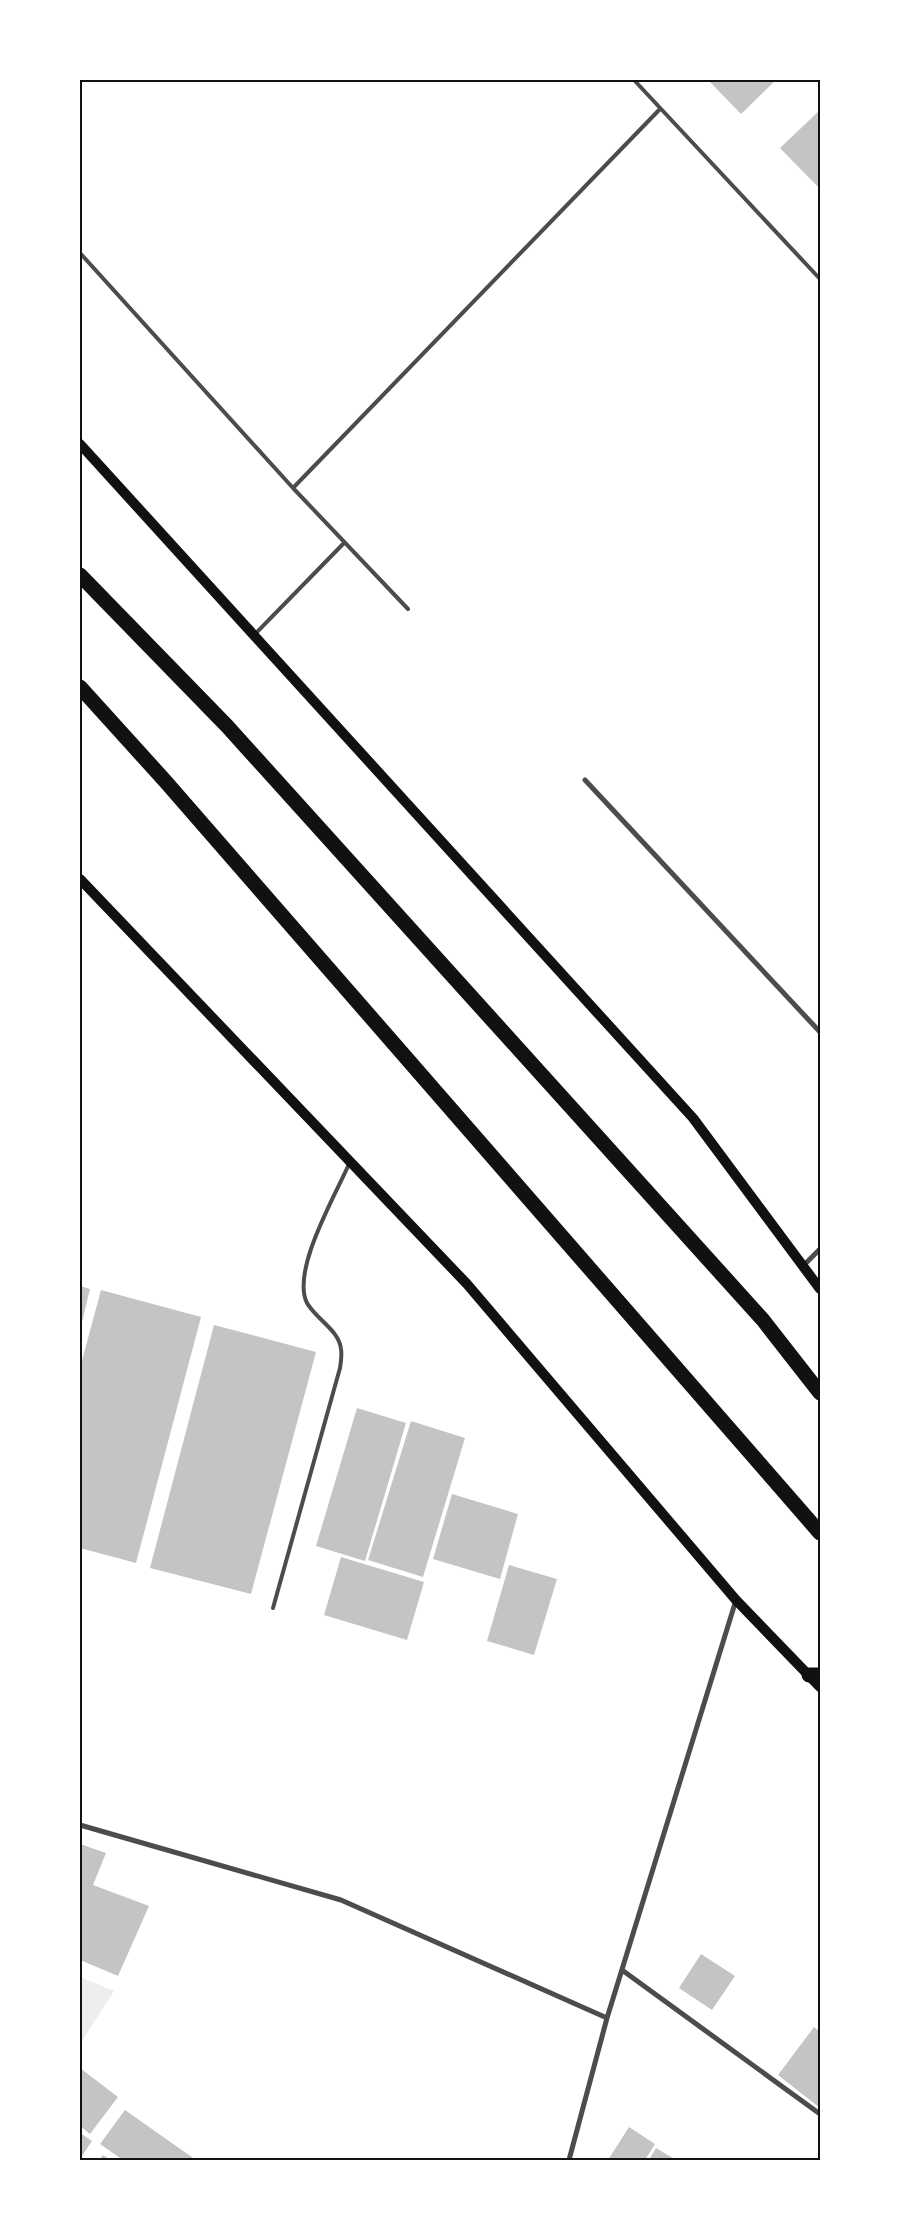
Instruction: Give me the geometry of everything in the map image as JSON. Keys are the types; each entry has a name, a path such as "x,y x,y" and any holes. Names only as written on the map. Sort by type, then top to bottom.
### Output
{"highway":[{"path":"80,575 227,726 763,1320 820,1393"},
{"path":"80,687 166,782 817,1529"}],"main road":[{"path":"80,444 693,1118 820,1289"},
{"path":"80,879 467,1284 736,1600 814,1675 820,1687"}],"street":[{"path":"585,780 820,1032"},
{"path":"803,1266 820,1249"},
{"path":"569,2160 607,2018 736,1600"},
{"path":"80,1825 341,1900 607,2018"},
{"path":"622,1970 820,2114"}],"lane":[{"path":"634,80 820,279"},
{"path":"293,488 660,109"},
{"path":"80,253 293,488 408,608"},
{"path":"254,635 344,543"},
{"path":"272,1608 340,1368 341,1349 337,1338 308,1306 303,1294 303,1278 308,1254 350,1162"}],"shaded area":[{"path":"80,1977 114,1991 80,2044"}],"building":[{"path":"708,80 776,80 741,114"},
{"path":"820,110 820,189 780,148"},
{"path":"80,1286 90,1289 81,1326 80,1326"},
{"path":"101,1290 201,1317 136,1563 80,1548 80,1368"},
{"path":"214,1325 316,1352 251,1594 150,1568"},
{"path":"357,1408 406,1423 365,1561 316,1546"},
{"path":"411,1421 465,1438 423,1577 368,1560"},
{"path":"452,1494 518,1514 500,1579 433,1559"},
{"path":"341,1557 424,1582 407,1640 324,1615"},
{"path":"509,1565 557,1579 534,1655 487,1641"},
{"path":"80,1844 106,1853 93,1885 149,1906 118,1976 80,1960"},
{"path":"701,1954 735,1976 712,2010 679,1988"},
{"path":"814,2027 820,2032 820,2108 778,2075"},
{"path":"80,2068 118,2097 90,2134 80,2126"},
{"path":"125,2110 196,2160 123,2160 100,2144"},
{"path":"629,2127 655,2144 645,2160 608,2160"},
{"path":"80,2133 92,2141 80,2159"},
{"path":"656,2148 676,2160 649,2160"},
{"path":"103,2155 111,2160 99,2160"}]}
